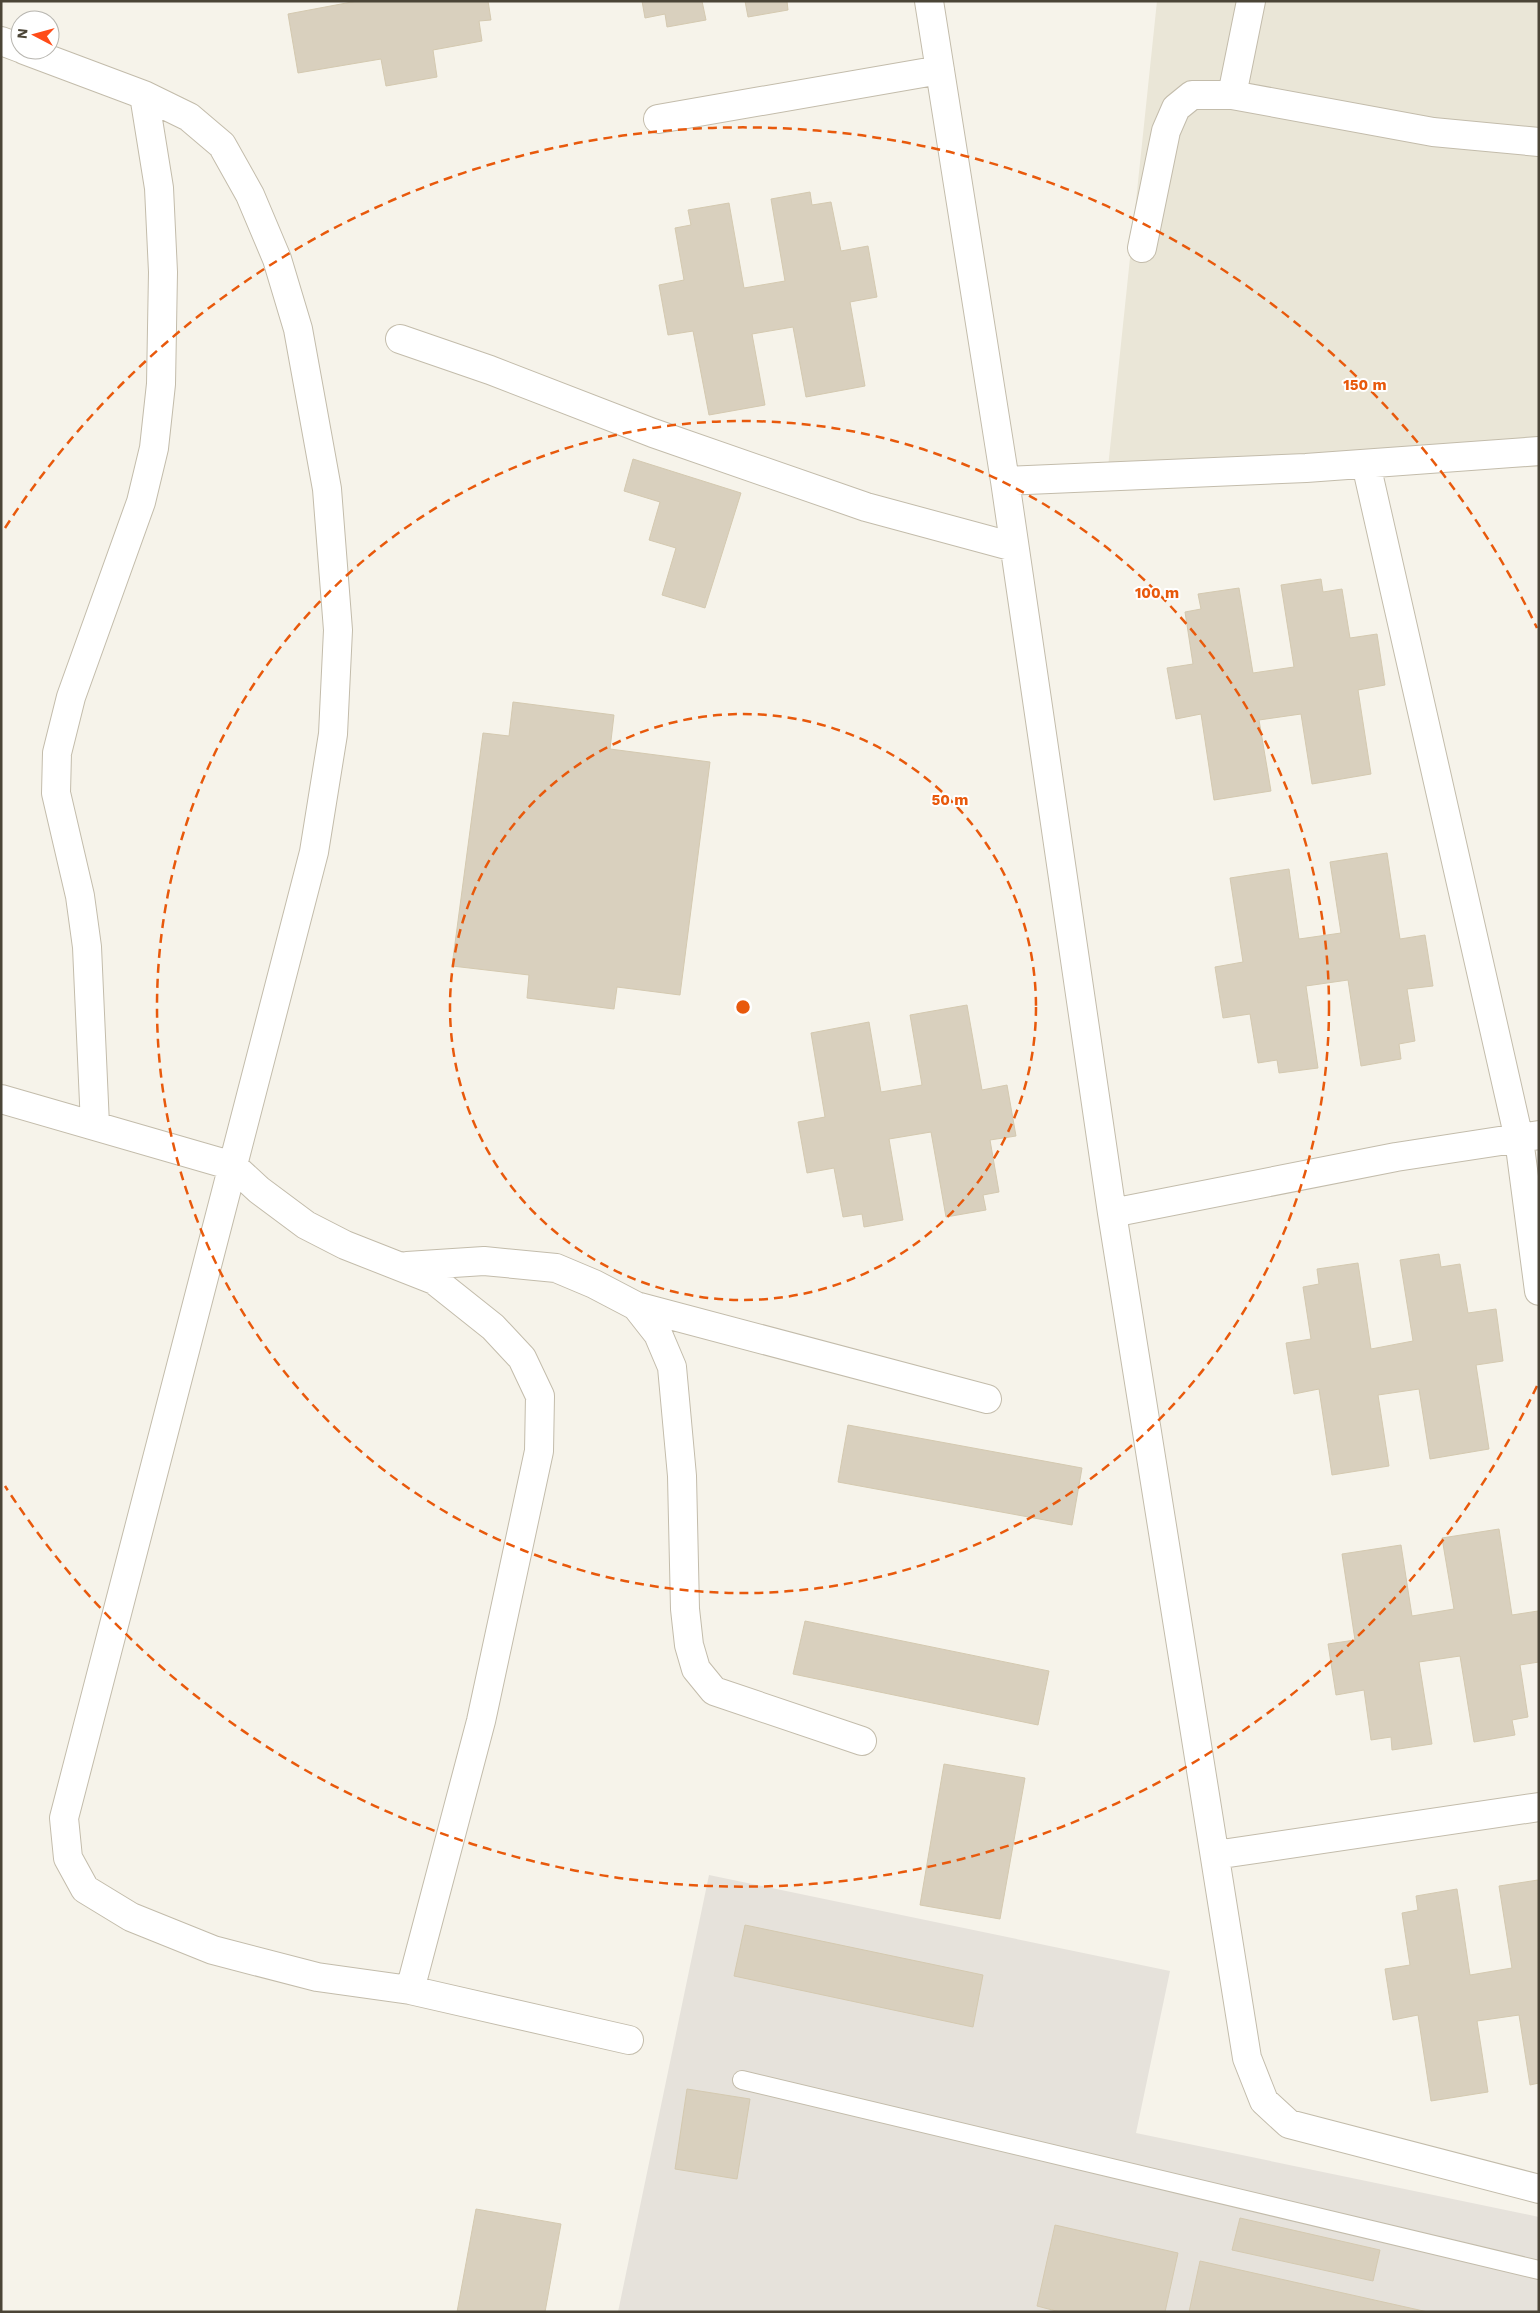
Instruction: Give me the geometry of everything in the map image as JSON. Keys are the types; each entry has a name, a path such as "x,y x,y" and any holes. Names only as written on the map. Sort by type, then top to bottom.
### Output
{"street":[{"path":"929,1 1005,481 1112,1212 1247,2058 1264,2101 1289,2124 1539,2190"},
{"path":"1232,96 1251,1"},
{"path":"51,60 144,95 189,117 222,145 250,195 277,259 298,329 326,489 338,620 333,734 314,852 64,1818 68,1858 86,1889 131,1917 213,1950 317,1976 410,1990 629,2040"},
{"path":"658,120 940,70"},
{"path":"95,1125 87,947 80,896 56,794 57,753 71,696 140,502 154,448 161,384 163,272 159,188 144,95"},
{"path":"1142,248 1166,131 1176,108 1192,95 1232,96 1434,132 1539,142"},
{"path":"400,339 490,370 653,434 866,507 1014,547"},
{"path":"1005,481 1306,468 1539,451"},
{"path":"1366,464 1529,1137 1539,1291"},
{"path":"1,1099 233,1166 259,1190 306,1225 345,1246 434,1280 493,1327 522,1358 540,1396 539,1451 481,1721 410,1990"},
{"path":"1112,1212 1396,1157 1529,1137"},
{"path":"398,1266 484,1261 556,1268 594,1284 636,1306 987,1399"},
{"path":"636,1306 658,1334 672,1367 682,1476 686,1609 689,1645 696,1669 714,1691 862,1741"},
{"path":"1214,1855 1539,1807"}],"lane":[{"path":"742,2080 1539,2270"}],"shaded area":[{"path":"1157,1 1539,1 1539,467 1107,477"},
{"path":"709,1875 1170,1971 1136,2133 1539,2217 1539,2312 618,2312"}],"building":[{"path":"357,1 488,1 491,20 479,21 482,41 433,50 437,77 386,86 381,59 298,73 288,14"},
{"path":"642,1 702,1 706,20 667,27 665,14 645,18"},
{"path":"745,1 787,1 788,10 748,17"},
{"path":"810,192 812,205 831,202 841,251 868,246 877,297 850,302 865,386 806,397 793,327 752,334 765,405 709,415 693,331 668,335 659,285 684,280 675,228 691,225 688,210 729,203 744,288 785,281 771,199"},
{"path":"633,459 741,493 705,608 662,595 676,548 649,540 660,502 624,491"},
{"path":"1321,579 1323,592 1342,589 1350,638 1377,634 1385,685 1358,690 1371,774 1312,784 1301,714 1259,720 1271,791 1214,800 1201,714 1176,719 1167,668 1193,664 1185,612 1201,609 1198,594 1239,588 1253,673 1294,667 1281,585"},
{"path":"513,702 614,715 610,749 710,762 680,995 617,987 614,1009 527,998 529,975 452,966 483,733 509,736"},
{"path":"1387,853 1400,939 1425,935 1433,986 1407,989 1415,1041 1399,1044 1401,1059 1361,1066 1348,980 1306,986 1318,1068 1279,1073 1277,1060 1258,1063 1250,1014 1223,1018 1215,967 1243,962 1230,878 1289,869 1299,939 1341,933 1330,862"},
{"path":"967,1005 982,1090 1007,1085 1016,1136 990,1140 999,1192 983,1195 986,1210 946,1217 931,1132 889,1139 903,1220 864,1227 862,1214 843,1217 834,1168 807,1173 798,1122 825,1117 811,1033 869,1022 881,1092 922,1085 910,1015"},
{"path":"1439,1254 1441,1267 1460,1264 1468,1313 1496,1309 1503,1361 1476,1365 1489,1449 1430,1459 1419,1389 1378,1395 1389,1466 1332,1475 1319,1389 1294,1394 1286,1343 1311,1339 1303,1287 1319,1284 1317,1269 1358,1263 1371,1349 1413,1341 1400,1260"},
{"path":"848,1425 1082,1468 1072,1525 838,1482"},
{"path":"1499,1529 1512,1615 1538,1611 1539,1662 1520,1665 1528,1717 1512,1720 1515,1735 1474,1742 1460,1656 1419,1662 1432,1744 1392,1750 1391,1737 1371,1740 1364,1690 1336,1695 1328,1644 1355,1640 1342,1554 1401,1545 1412,1616 1454,1609 1442,1538"},
{"path":"805,1621 1049,1671 1038,1725 793,1674"},
{"path":"944,1764 1025,1778 1000,1919 920,1905"},
{"path":"1538,1880 1539,2083 1530,2085 1519,2015 1477,2021 1488,2092 1431,2101 1418,2015 1393,2020 1385,1969 1410,1965 1402,1913 1418,1910 1416,1896 1457,1889 1470,1975 1512,1968 1499,1886"},
{"path":"745,1925 983,1975 973,2027 734,1976"},
{"path":"687,2089 750,2099 737,2179 675,2169"},
{"path":"476,2209 561,2224 545,2312 457,2312"},
{"path":"1240,2218 1380,2250 1373,2281 1232,2250"},
{"path":"1055,2225 1178,2253 1165,2312 1060,2312 1037,2306"},
{"path":"1200,2261 1428,2312 1189,2312"}]}
